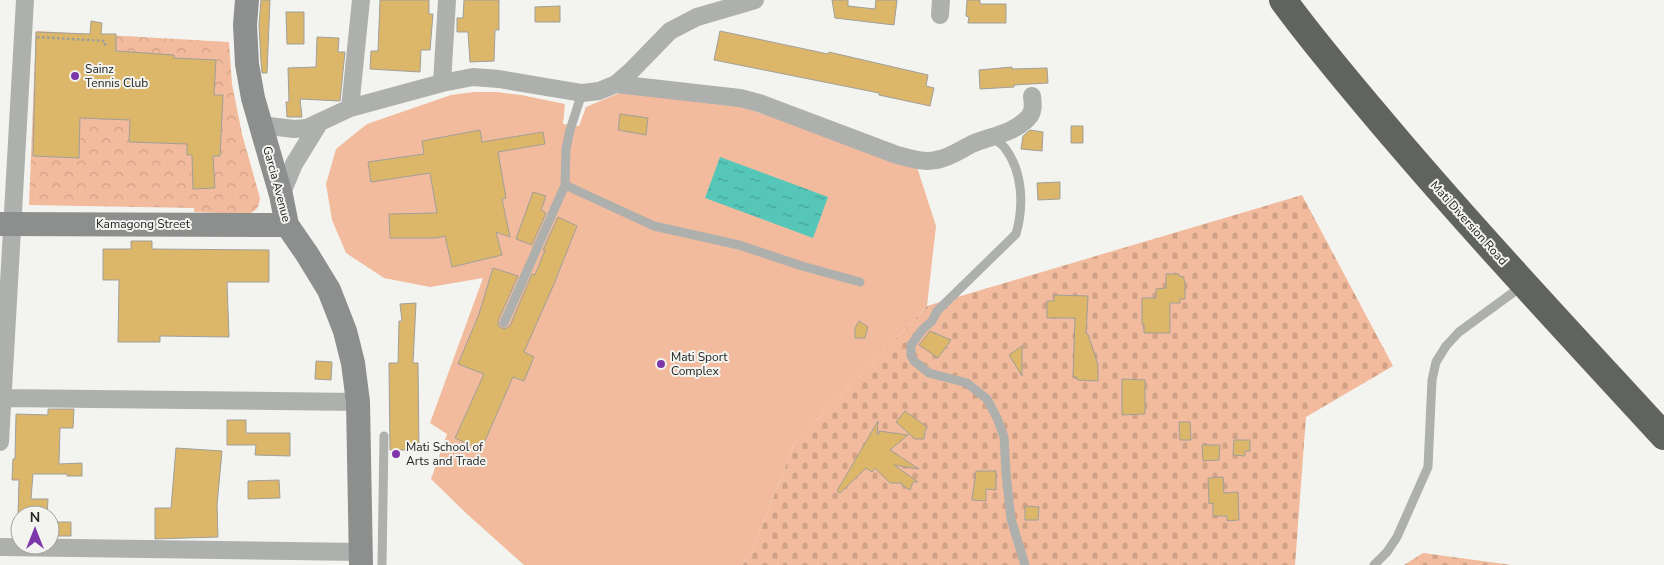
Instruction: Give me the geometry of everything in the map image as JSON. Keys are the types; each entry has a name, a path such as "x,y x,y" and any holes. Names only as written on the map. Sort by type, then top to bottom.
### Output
{"highway":[{"name":"Mati Diversion Road","path":"1284,0 1318,47 1425,174 1664,436"}],"street":[{"path":"0,442 7,224 25,0"},
{"name":"Garcia Avenue","path":"247,0 245,25 247,64 253,98 281,196 286,225 307,254 329,290 345,332 353,363 358,402 361,559"},
{"path":"350,108 361,0"},
{"path":"442,83 447,0"},
{"path":"260,125 294,129 307,128 318,125 350,108 442,83 473,77 499,78 582,92 599,91 616,84 670,31 698,17 754,0"},
{"path":"616,84 740,98 898,155 921,161 936,160 950,156 973,144 1008,131 1028,118 1032,113 1034,104 1032,96"},
{"path":"281,196 294,164 318,125"},
{"name":"Kamagong Street","path":"7,224 286,225"},
{"path":"2,398 358,402"},
{"path":"0,547 361,559"}],"lane":[{"path":"504,323 565,185 566,149 582,92"},
{"path":"993,138 1005,148 1014,166 1019,183 1020,219 1016,234 937,310 932,321 922,330 910,352 914,361 929,373 967,383 987,399 998,418 1004,436 1006,473 1012,519 1025,565"},
{"path":"565,185 654,226 739,245 802,266 860,282"},
{"path":"1374,565 1388,552 1398,537 1428,467 1432,380 1436,362 1446,346 1459,332 1524,284"},
{"path":"382,565 384,436"}],"path":[{"path":"23,36 105,41 105,46"}],"green space":[{"path":"36,31 229,42 232,84 242,134 260,198 257,208 249,214 194,212 194,208 29,205"},
{"name":"Mati Sport Complex","path":"624,91 736,105 916,164 936,226 927,306 794,444 759,534 752,550 742,565 524,565 431,479 447,434 430,423 483,278 430,287 384,278 346,253 332,220 326,184 336,149 367,124 451,95 497,92 565,104 563,124 579,126 586,107"},
{"path":"1302,195 1393,366 1306,417 1295,565 742,565 752,550 759,534 794,444 927,306"},
{"path":"1423,553 1512,565 1404,565"}],"water":[{"path":"720,157 828,197 813,238 705,198"}],"building":[{"path":"261,0 270,0 267,73 262,73 261,62 259,25"},
{"path":"380,0 429,0 429,14 433,14 430,50 421,50 420,72 370,69 371,51 378,51"},
{"path":"464,0 499,0 499,30 495,30 494,61 470,62 468,32 457,32 457,18 463,18"},
{"path":"832,0 848,0 848,6 875,9 876,0 897,0 894,25 835,18"},
{"path":"967,0 980,0 980,4 1006,4 1006,23 968,23 969,17 966,16"},
{"path":"560,6 560,22 535,22 535,7"},
{"path":"286,12 304,12 304,44 287,44"},
{"path":"91,21 102,23 101,34 116,34 116,51 174,55 174,58 216,60 214,95 223,95 220,156 213,156 215,188 193,189 192,155 187,155 187,144 129,142 130,120 80,118 79,158 33,156 36,32 90,34"},
{"path":"720,31 828,54 829,52 928,75 926,86 934,88 930,106 879,95 879,93 714,60"},
{"path":"317,37 339,38 338,52 345,52 340,101 300,99 302,117 287,117 286,102 289,102 288,68 316,67"},
{"path":"1012,67 1012,69 1047,68 1048,83 980,89 979,70"},
{"path":"620,114 648,118 646,135 618,130"},
{"path":"1071,126 1083,126 1083,143 1071,143"},
{"path":"480,130 482,142 543,132 545,144 498,152 506,198 502,199 510,237 496,232 502,255 452,267 445,236 436,238 390,238 389,214 437,213 430,173 371,182 368,162 424,154 422,141"},
{"path":"1030,130 1043,132 1042,151 1021,149 1023,136"},
{"path":"1060,182 1060,199 1038,200 1037,183"},
{"path":"533,192 546,196 541,210 546,213 532,245 516,239"},
{"path":"558,217 577,226 524,352 534,357 524,381 513,377 481,450 455,438 484,374 458,364 479,314 493,268 518,276 498,321 499,327 505,329 510,326 532,274 535,275 545,250 543,250"},
{"path":"131,241 152,241 152,249 269,250 269,282 227,282 229,337 160,336 160,342 118,342 119,280 103,280 103,249 131,249"},
{"path":"1166,274 1179,274 1179,276 1184,277 1185,299 1180,299 1180,303 1170,303 1170,333 1144,333 1142,298 1156,298 1156,289 1166,288"},
{"path":"1054,295 1088,296 1086,334 1088,334 1098,365 1098,381 1077,380 1077,377 1073,377 1075,318 1047,318 1047,301 1054,301"},
{"path":"416,303 413,363 418,363 419,450 390,450 389,363 398,363 399,321 402,321 400,304"},
{"path":"859,321 868,327 865,338 855,338 855,328"},
{"path":"930,331 951,340 938,358 919,345"},
{"path":"1022,346 1022,376 1009,355"},
{"path":"316,361 332,362 331,380 315,379"},
{"path":"1122,379 1145,380 1145,414 1122,415"},
{"path":"48,409 74,409 73,428 60,428 59,464 82,463 82,476 33,474 31,499 48,499 48,505 18,505 19,480 12,480 13,459 15,459 16,414 48,415"},
{"path":"905,411 927,427 924,439 915,439 896,422"},
{"path":"227,420 246,420 246,433 290,433 290,456 255,455 256,445 227,445"},
{"path":"878,421 877,434 879,434 879,431 908,435 890,450 919,469 894,465 918,482 913,482 910,490 902,485 902,483 890,483 875,468 872,472 866,468 840,493 837,491"},
{"path":"1179,422 1190,422 1191,440 1180,440"},
{"path":"1234,440 1250,440 1250,451 1245,451 1245,456 1233,455"},
{"path":"1202,445 1220,445 1219,460 1203,461"},
{"path":"176,448 222,451 217,505 218,537 155,539 155,508 171,508"},
{"path":"976,471 996,471 996,490 986,489 986,501 972,500"},
{"path":"1223,477 1224,493 1238,492 1239,520 1227,521 1227,516 1213,516 1213,503 1209,504 1208,478"},
{"path":"279,480 280,498 248,499 248,481"},
{"path":"1025,506 1039,507 1038,520 1025,520"},
{"path":"60,522 71,522 71,536 60,536"}],"place":[{"name":"Sainz Tennis Club","path":"75,76"},
{"name":"Mati Sport Complex","path":"661,364"},
{"name":"Mati School of Arts and Trade","path":"396,454"}]}
